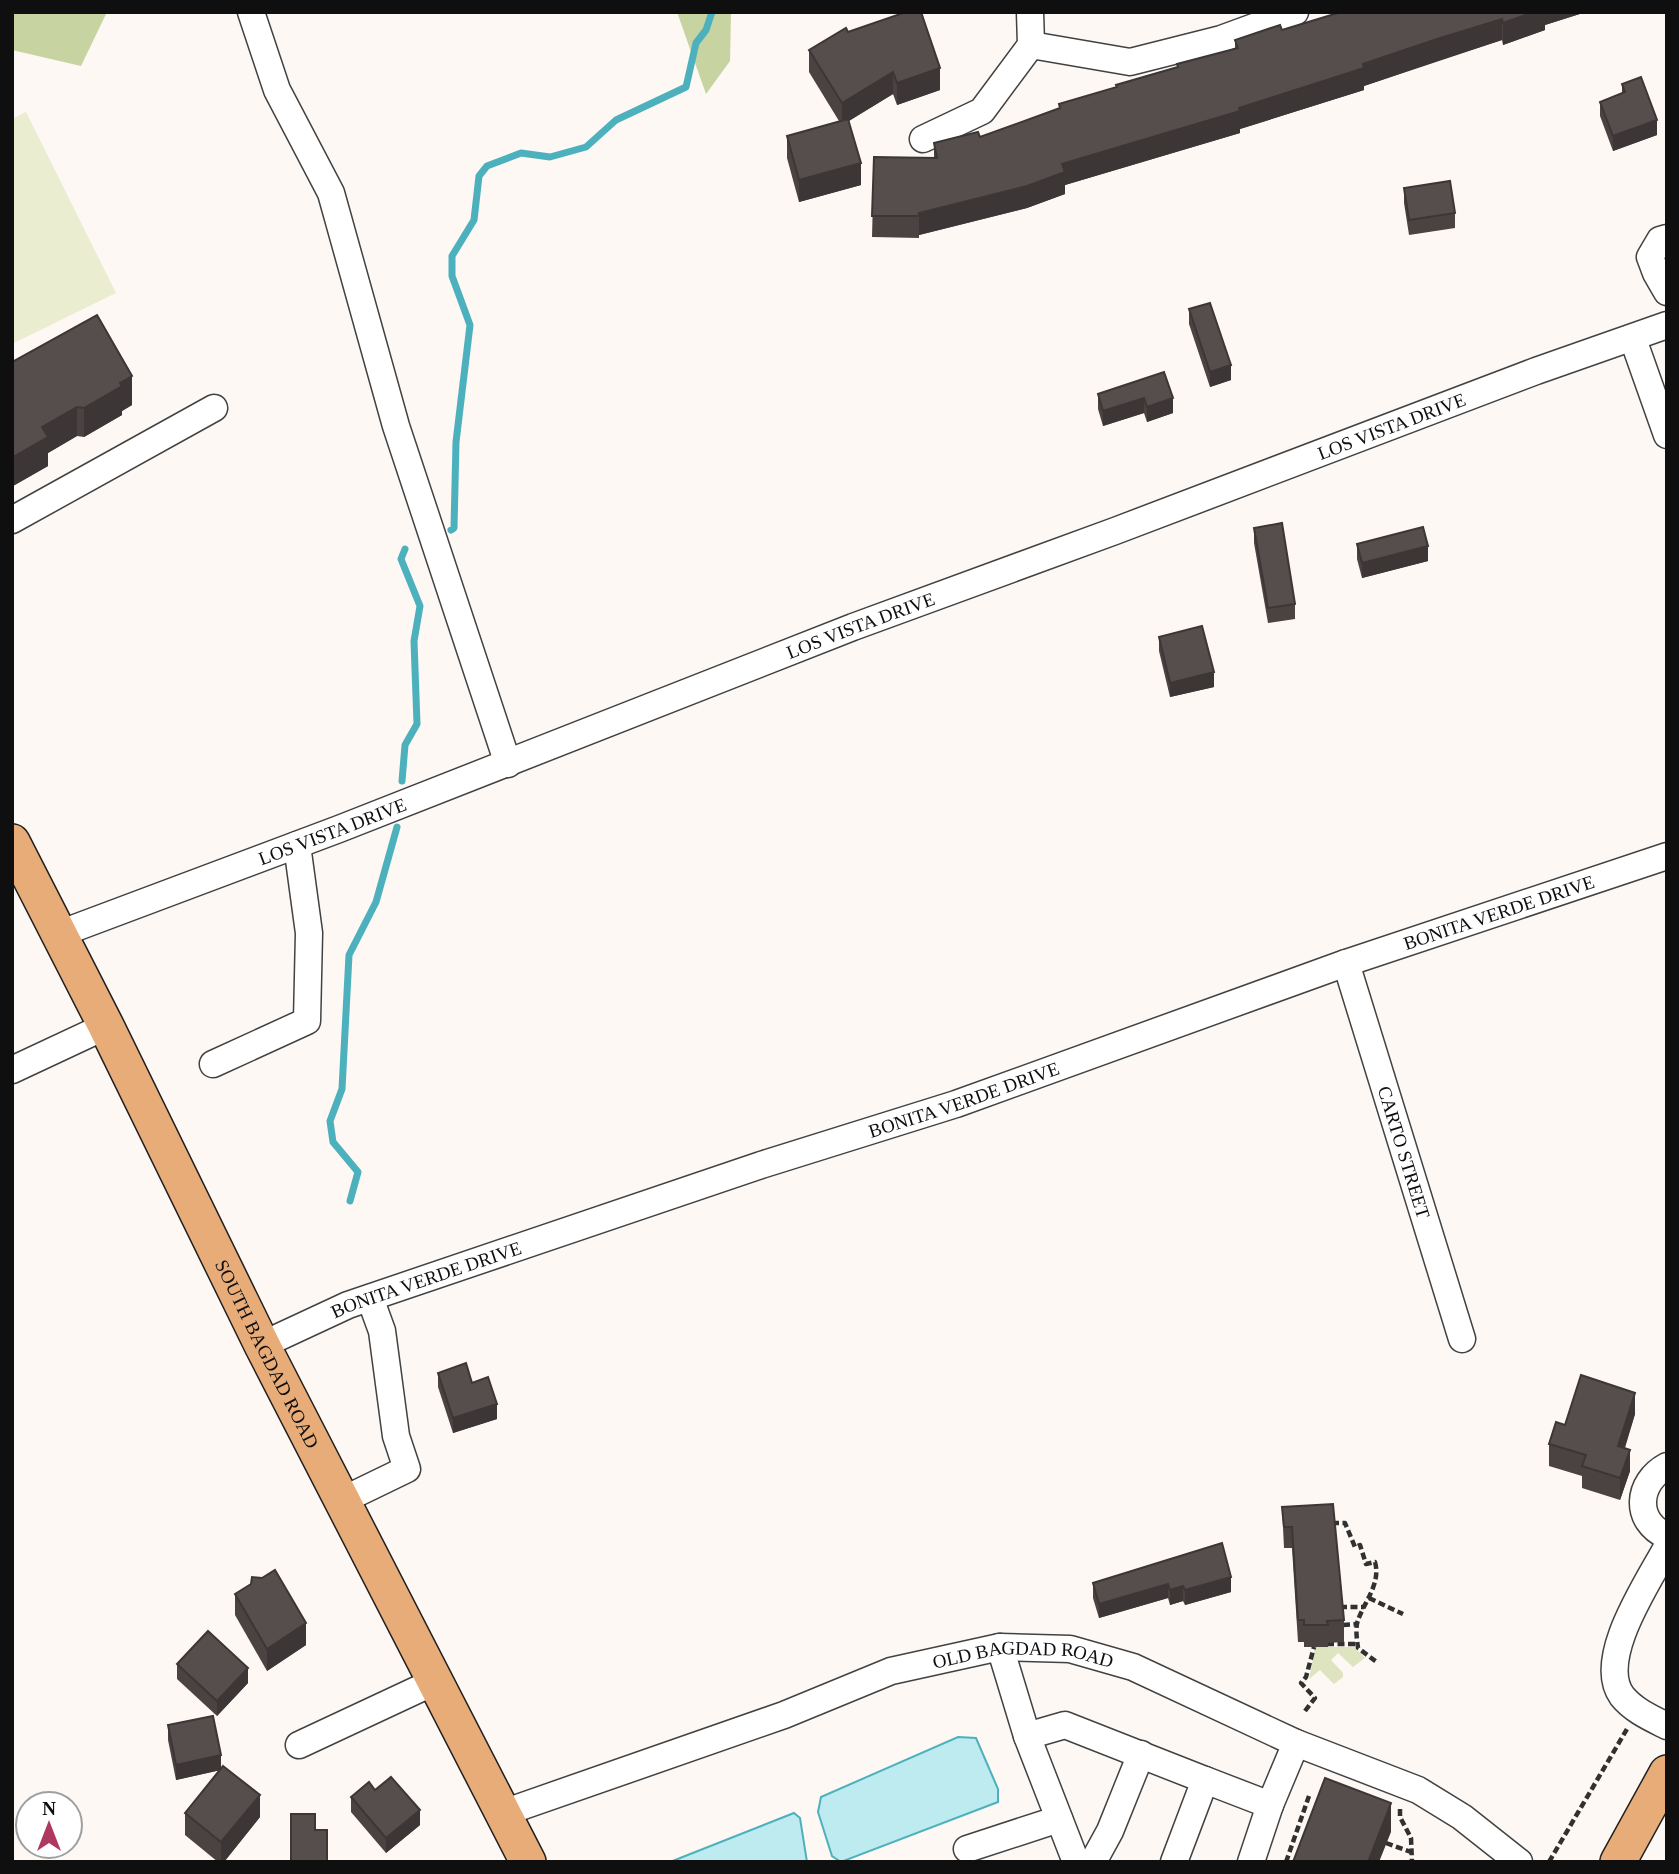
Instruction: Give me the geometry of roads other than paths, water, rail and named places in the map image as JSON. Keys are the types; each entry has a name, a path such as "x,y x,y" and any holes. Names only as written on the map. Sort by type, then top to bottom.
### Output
{"main road":[{"name":"SOUTH BAGDAD ROAD","path":"12,842 106,1026 262,1345 528,1862"},
{"path":"1618,1862 1663,1786"}],"street":[{"path":"250,12 277,89 331,193 396,426 508,764"},
{"path":"923,139 982,111 1031,45 1030,12"},
{"path":"1031,45 1130,62 1222,39 1295,12"},
{"path":"1667,238 1660,240 1650,257 1667,292"},
{"name":"LOS VISTA DRIVE","path":"59,934 508,764 853,627 1536,371 1667,325"},
{"path":"1633,339 1667,435"},
{"path":"12,520 214,408"},
{"path":"213,1064 307,1021 309,933 298,845"},
{"name":"BONITA VERDE DRIVE","path":"262,1345 348,1305 761,1165 956,1104 1346,963 1667,856"},
{"name":"CARTO STREET","path":"1346,963 1462,1339"},
{"path":"12,1070 106,1026"},
{"path":"343,1500 407,1469 396,1436 382,1331 370,1298"},
{"path":"1667,1466 1650,1479 1644,1491 1643,1503 1645,1515 1652,1526 1667,1536"},
{"path":"1667,1547 1629,1620 1616,1652 1616,1681 1621,1695 1638,1710 1667,1726"},
{"path":"1000,1647 1027,1736 1076,1862"},
{"name":"OLD BAGDAD ROAD","path":"503,1813 785,1715 891,1671 1000,1647 1070,1649 1133,1667 1296,1743 1418,1790 1462,1817 1519,1862"},
{"path":"299,1745 436,1681"},
{"path":"1027,1736 1065,1725 1270,1805"},
{"path":"1251,1862 1270,1805 1296,1743"},
{"path":"1093,1862 1110,1831 1141,1754"},
{"path":"1174,1862 1205,1780"},
{"path":"967,1849 1059,1819"}],"water":[{"path":"958,1737 976,1738 998,1789 998,1802 841,1862 832,1856 818,1812 821,1797"},
{"path":"794,1813 800,1818 807,1862 670,1862"}],"waterway":[{"path":"451,530 454,528 456,442 470,325 452,276 452,256 474,220 479,176 487,166 521,153 550,157 586,147 616,120 686,87 696,43 706,30 712,12"},
{"path":"402,781 405,745 417,724 414,641 420,606 401,559 405,549"},
{"path":"350,1201 358,1172 333,1142 330,1121 342,1089 349,955 376,902 397,827"}]}
